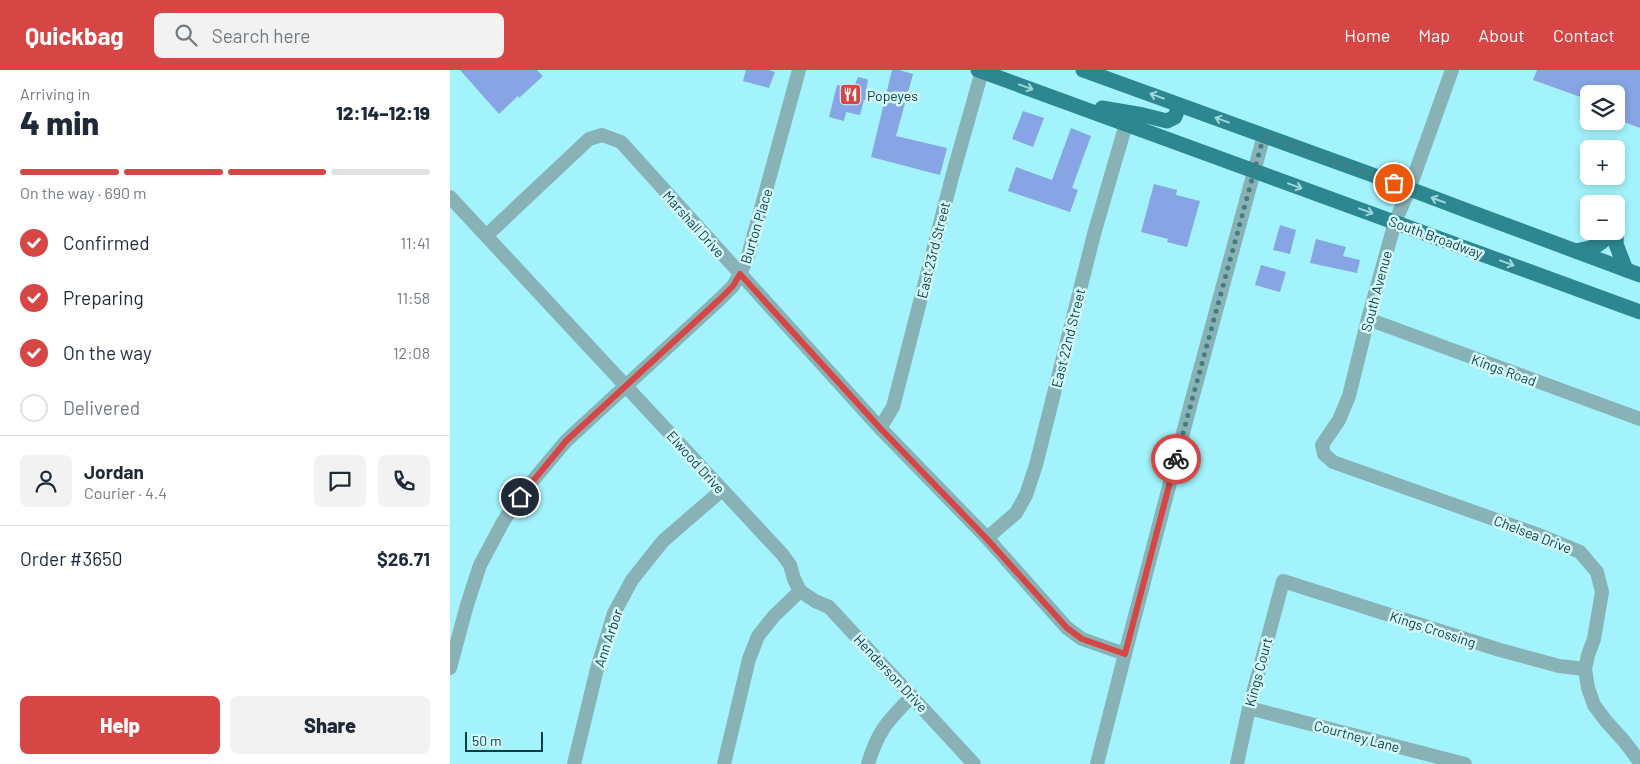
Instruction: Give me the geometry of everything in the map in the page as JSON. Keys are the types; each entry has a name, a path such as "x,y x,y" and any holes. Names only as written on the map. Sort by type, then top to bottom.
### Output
{"main road":[{"name":"South Broadway","path":"981,70 1640,312"},
{"path":"1083,70 1633,272"},
{"path":"1070,103 1144,115 1167,121 1175,117 1179,104"},
{"path":"1576,251 1595,247 1604,240"},
{"path":"1616,240 1616,244 1633,272"}],"street":[{"name":"Burton Place","path":"450,668 480,565 503,522 520,497 566,441 733,286 748,256 799,70"},
{"name":"East 23rd Street","path":"880,428 893,407 981,70"},
{"name":"South Avenue","path":"1324,454 1322,444 1339,420 1348,396 1395,222 1409,190 1452,70"},
{"name":"East 22nd Street","path":"986,538 1016,513 1026,495 1094,234 1126,124"},
{"name":"Marshall Drive","path":"487,235 589,139 602,135 621,142 880,428 986,538 1067,628 1082,639 1125,654"},
{"path":"1097,764 1264,135"},
{"name":"Elwood Drive","path":"450,196 782,554 790,565 800,591"},
{"name":"Kings Road","path":"1368,318 1640,420"},
{"name":"Chelsea Drive","path":"1324,454 1333,462 1539,535 1580,552 1597,572 1602,592 1594,639 1588,655 1586,669 1588,688 1594,705 1640,762"},
{"name":"Ann Arbor","path":"574,764 597,669 614,613 632,580 663,541 722,490"},
{"name":"Kings Crossing","path":"1283,581 1500,650 1559,666 1586,669"},
{"name":"Kings Court","path":"1237,764 1249,708 1283,581"},
{"path":"724,764 749,659 758,636 774,616 800,591"},
{"name":"Henderson Drive","path":"800,591 815,601 829,606 974,764"},
{"path":"868,764 883,727 912,696"},
{"name":"Courtney Lane","path":"1249,708 1465,764"}],"building":[{"path":"460,70 537,70 543,76 499,114"},
{"path":"746,70 769,70 775,72 769,88 743,81"},
{"path":"892,70 913,74 896,136 947,148 940,175 871,157"},
{"path":"1537,70 1640,70 1640,128 1625,122 1625,85 1580,85 1580,97 1533,80"},
{"name":"Popeyes","path":"858,77 868,81 866,100 864,100 860,115 846,112 844,121 829,117 837,85 853,89"},
{"path":"1023,111 1044,118 1033,147 1012,139"},
{"path":"1071,128 1091,136 1072,188 1078,190 1070,212 1008,191 1016,167 1052,180"},
{"path":"1154,184 1177,190 1176,195 1200,201 1187,247 1167,242 1168,239 1141,232"},
{"path":"1280,225 1296,230 1290,254 1273,250"},
{"path":"1316,239 1346,247 1343,256 1360,260 1357,273 1310,263"},
{"path":"1261,265 1286,272 1280,292 1255,285"}],"way so far":[{"path":"1176,459 1264,135 1394,183"}],"place":[{"name":"Popeyes","path":"851,95"}],"route":[{"path":"520,497 566,441 720,299 733,286 740,274 880,428 986,538 1067,628 1082,639 1125,654 1176,459"}]}
